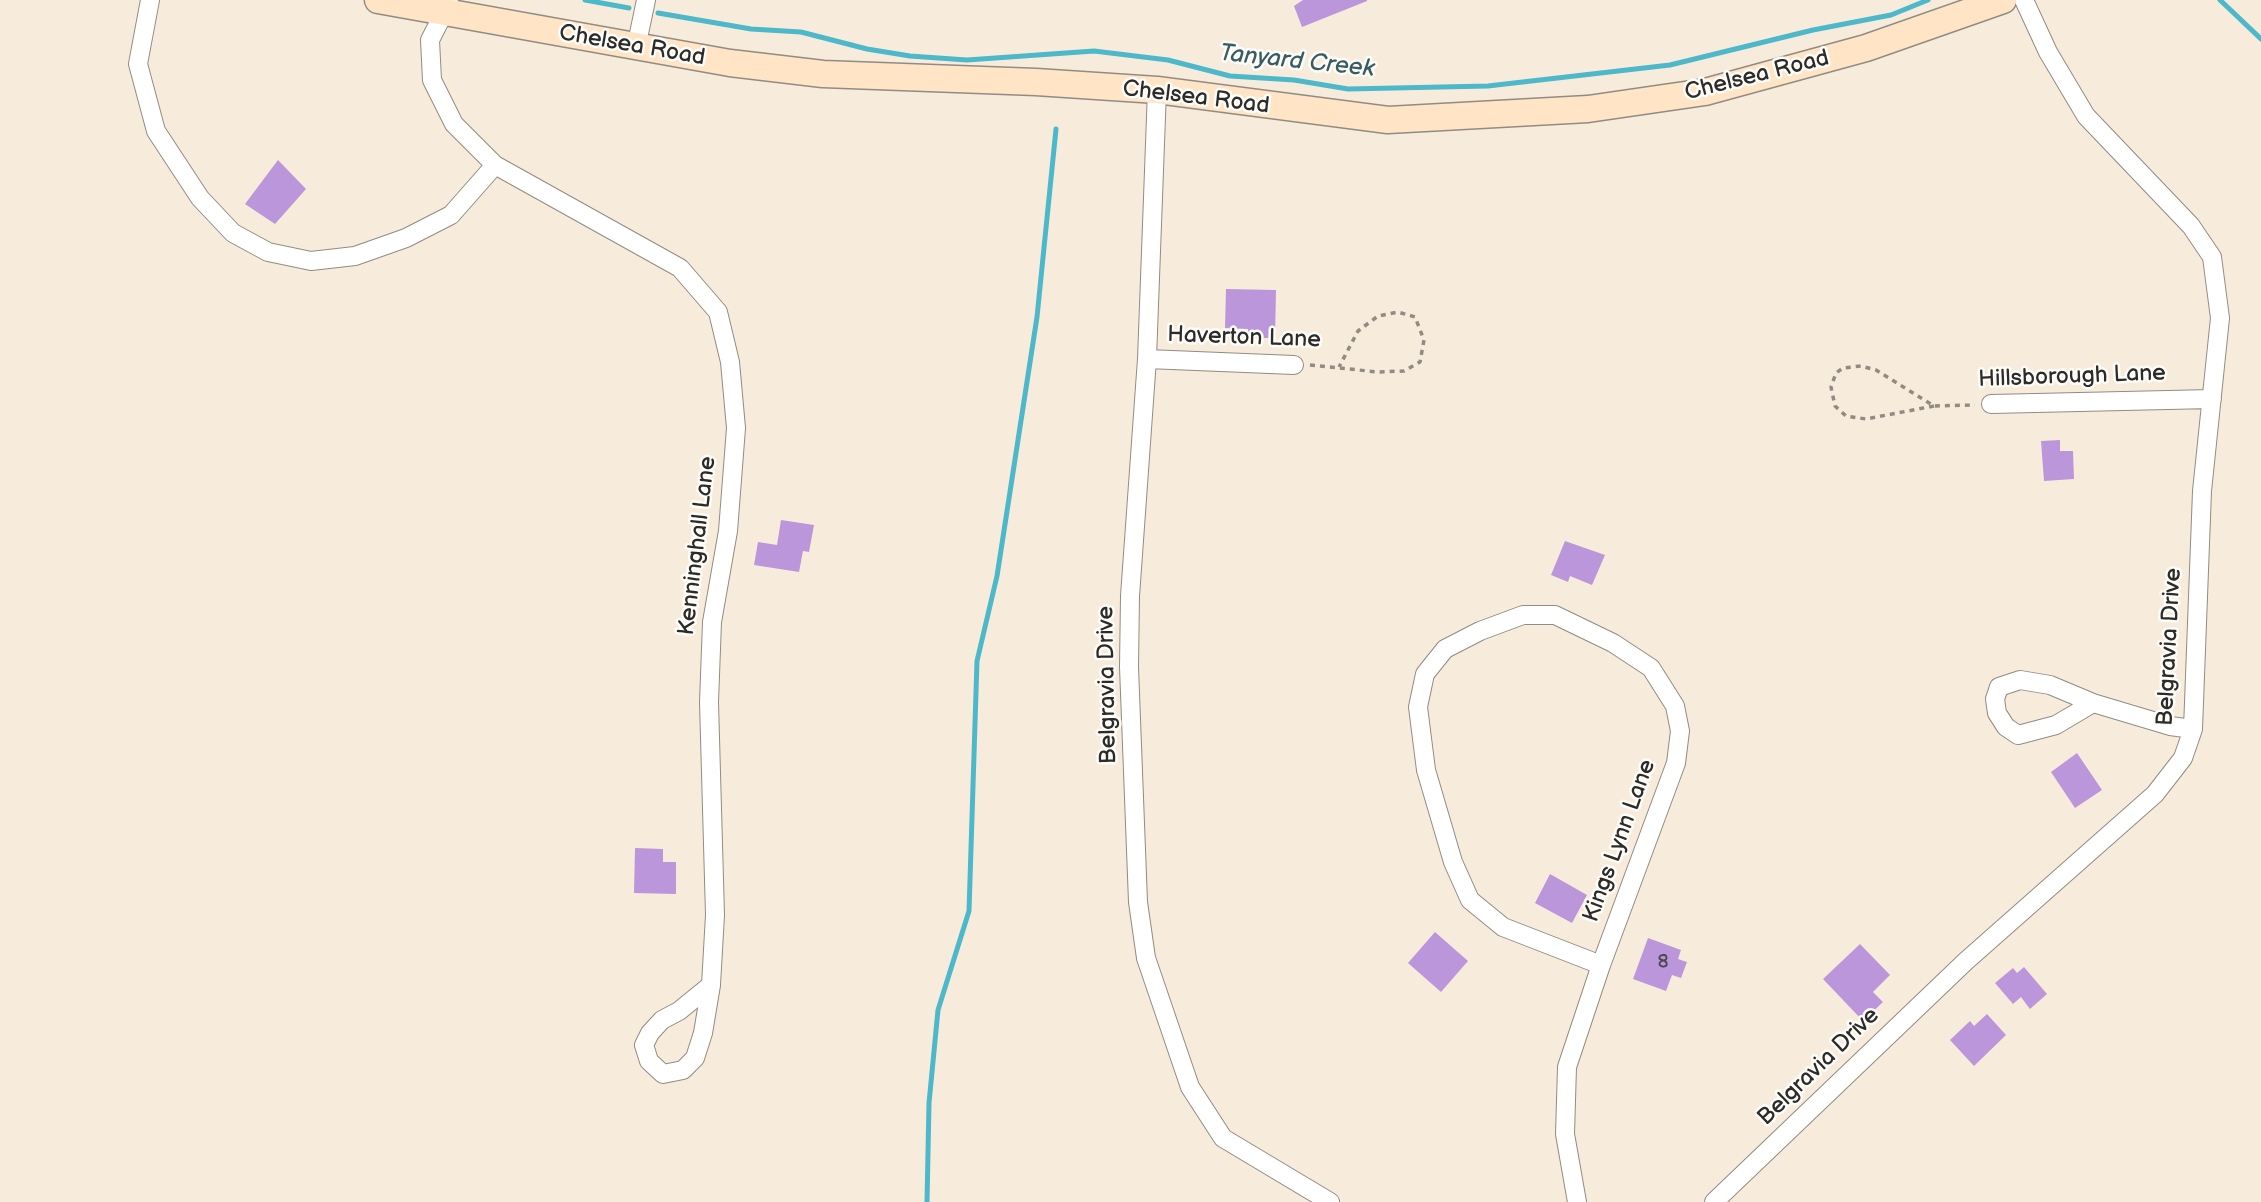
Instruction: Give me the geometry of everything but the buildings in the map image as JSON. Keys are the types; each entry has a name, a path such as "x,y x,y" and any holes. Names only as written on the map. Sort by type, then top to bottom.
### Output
{"street":[{"path":"150,0 138,64 156,131 200,198 233,233 268,252 311,261 355,256 406,238 451,215 495,165"},
{"name":"Chelsea Road","path":"378,0 447,6 636,48 823,74 1036,82 1157,90 1388,120 1588,110 1705,92 1866,48 2003,0"},
{"path":"636,48 646,0"},
{"name":"Belgravia Drive","path":"1714,1202 1966,961 2155,794 2183,758 2193,729 2202,491 2220,318 2212,257 2191,226 2086,116 2048,52 2024,0"},
{"name":"Kenninghall Lane","path":"447,6 430,40 432,80 454,124 495,165 680,268 718,312 730,362 736,428 729,531 712,622 709,702 715,915 711,985 703,1033 695,1058 683,1070 663,1073 649,1061 644,1045 649,1033 662,1020 679,1011 711,985"},
{"name":"Belgravia Drive","path":"1157,90 1147,359 1134,517 1129,667 1139,902 1146,958 1190,1087 1223,1138 1330,1202"},
{"name":"Haverton Lane","path":"1147,359 1294,365"},
{"name":"Hillsborough Lane","path":"1991,404 2212,399"},
{"name":"Kings Lynn Lane","path":"1577,1202 1565,1134 1567,1067 1601,965 1676,763 1680,731 1675,706 1651,668 1613,643 1555,615 1523,615 1480,631 1445,649 1425,674 1418,707 1426,770 1453,862 1470,900 1503,927 1601,965"},
{"path":"2093,703 2056,725 2018,735 2006,727 1997,713 1995,699 2000,687 2021,680 2050,685 2093,703 2170,726 2193,729"}],"path":[{"name":"Haverton Lane","path":"1294,365 1378,372 1404,371 1420,362 1424,340 1415,317 1398,312 1378,316 1358,331 1346,348 1339,367"},
{"name":"Hillsborough Lane","path":"1934,406 1876,370 1861,366 1843,368 1836,373 1831,387 1835,407 1846,416 1866,419 1934,406 1991,404"}],"waterway":[{"name":"Tanyard Creek","path":"585,0 629,8"},
{"name":"Tanyard Creek","path":"658,13 751,29 801,32 867,49 910,56 967,60 1094,51 1168,60 1230,76 1294,80 1348,89 1488,86 1670,65 1813,30 1891,15 1928,0"},
{"name":"Tanyard Creek","path":"2220,0 2261,39"},
{"path":"927,1202 929,1103 938,1010 969,911 977,661 997,576 1037,317 1056,129"}]}
